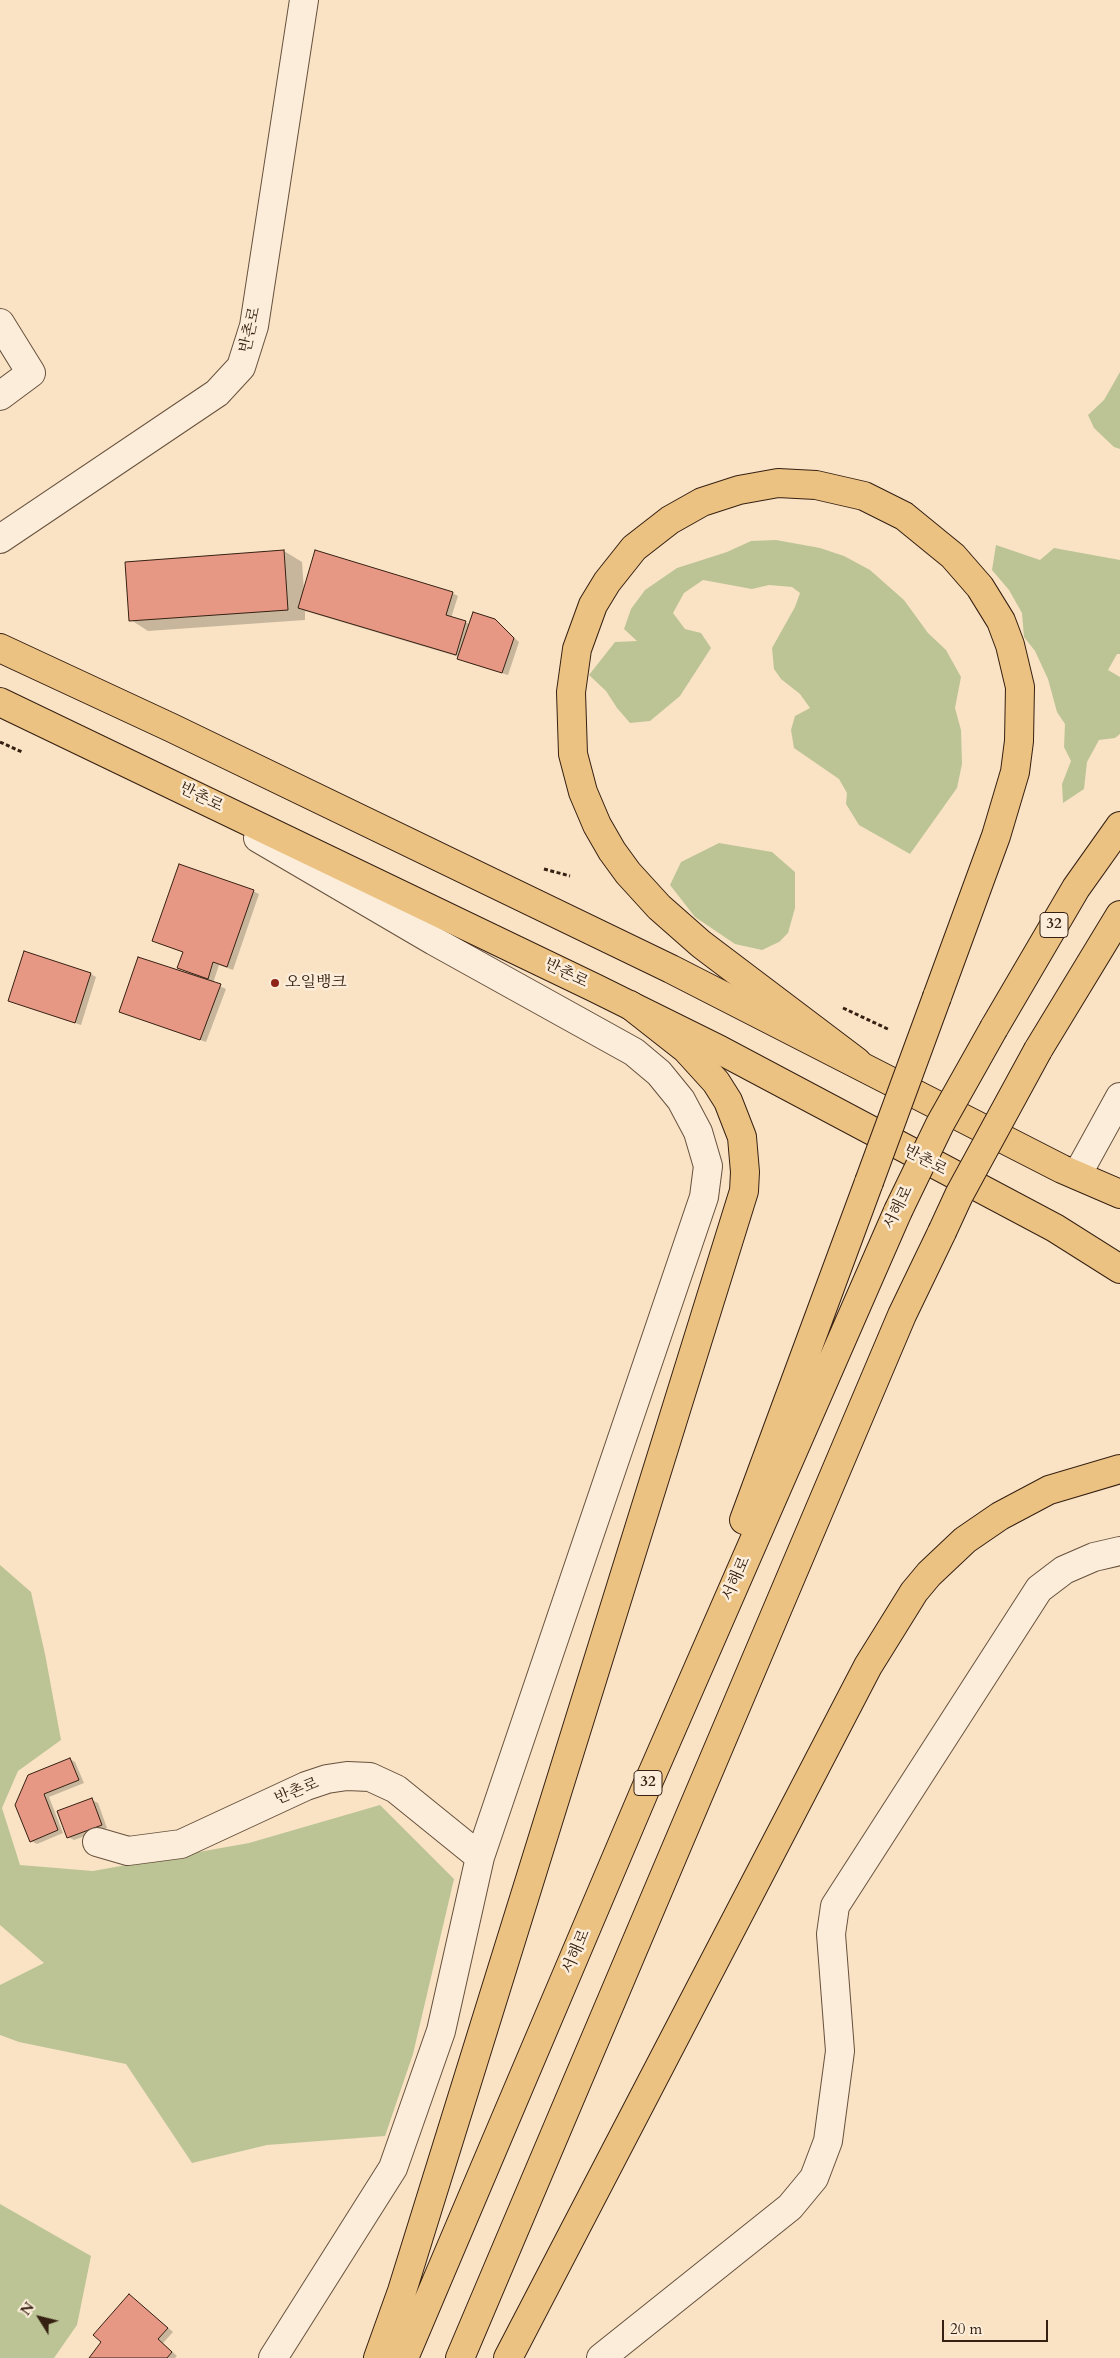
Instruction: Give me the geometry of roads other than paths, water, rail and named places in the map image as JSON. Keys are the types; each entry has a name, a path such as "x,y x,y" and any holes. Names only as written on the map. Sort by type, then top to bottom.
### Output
{"main road":[{"path":"645,1790 996,836 1015,772 1019,740 1020,688 1010,645 1001,621 980,587 953,556 904,516 864,496 816,485 778,483 738,490 702,502 670,520 634,548 606,582 583,628 573,670 571,711 573,754 583,792 597,825 612,851 628,873 659,907 701,944 857,1062"},
{"path":"0,648 199,741 671,969 1077,1175 1120,1194"},
{"name":"반촌로","path":"0,702 630,1005 1055,1228 1120,1268"},
{"name":"서해로","path":"404,2358 645,1790 898,1211 940,1124 994,1028 1076,888 1120,826"},
{"path":"460,2358 898,1324 959,1195 1038,1050 1120,915"},
{"path":"378,2358 405,2282 744,1191 745,1172 742,1136 728,1101 716,1082 686,1049 630,1005"},
{"path":"508,2358 883,1640 914,1592 929,1574 965,1540 1000,1516 1049,1490 1120,1469"},
{"path":"1049,1490 1120,1483"}],"street":[{"name":"반촌로","path":"0,539 217,393 241,367 254,326 304,0"},
{"path":"0,323 31,374 0,396"},
{"path":"138,767 419,932 634,1052 659,1073 681,1100 698,1132 708,1166 704,1197 480,1857 441,2031 393,2168 273,2358"},
{"path":"1077,1175 1120,1097"},
{"path":"601,2358 790,2207 814,2178 828,2141 840,2051 831,1934 835,1906 1039,1589 1064,1570 1094,1557 1120,1551"},
{"name":"반촌로","path":"97,1842 128,1851 181,1844 306,1786 340,1777 370,1777 396,1788 480,1857"}],"place":[{"name":"오일뱅크","path":"275,983"}]}
